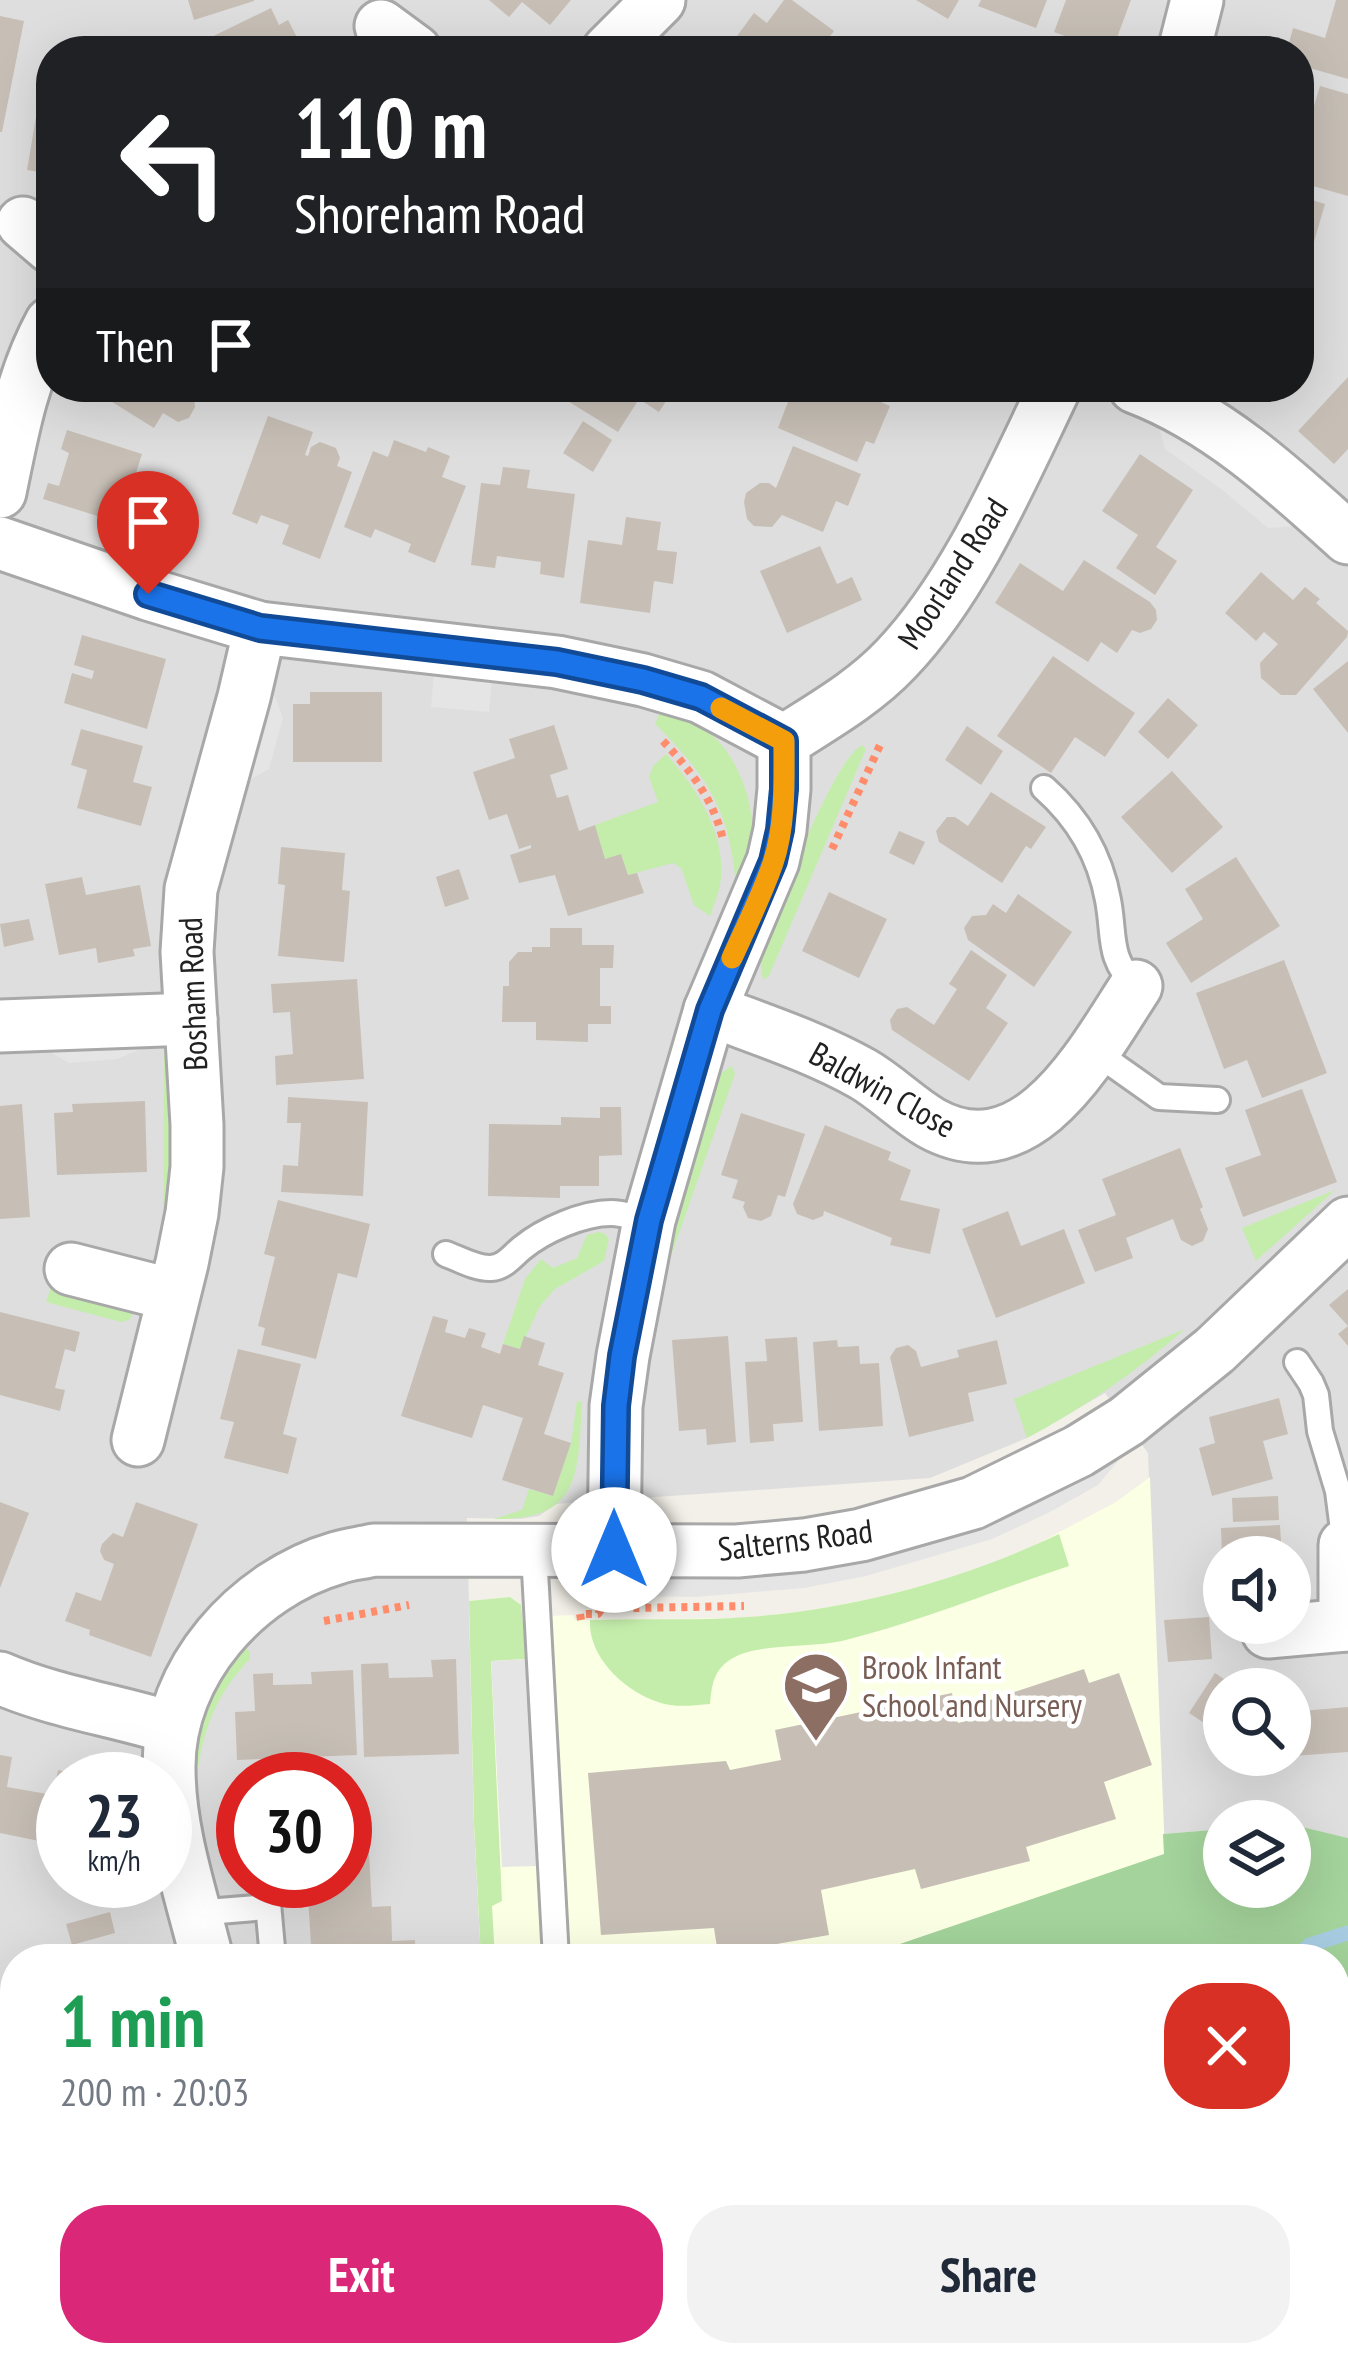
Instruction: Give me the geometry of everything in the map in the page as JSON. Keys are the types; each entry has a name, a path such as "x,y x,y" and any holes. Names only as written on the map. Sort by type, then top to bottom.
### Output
{"street":[{"path":"623,36 659,0"},
{"path":"1188,36 1197,0"},
{"path":"0,492 18,402 36,354"},
{"name":"Moorland Road","path":"784,741 873,681 924,626 1011,479 1048,402"},
{"path":"1165,402 1205,422 1272,471 1348,538"},
{"path":"0,543 260,628 557,662 643,680 701,697 784,741 784,789 773,861 710,1010 649,1220 616,1406 613,1573"},
{"name":"Bosham Road","path":"138,1440 192,1213 197,1124 187,936 190,889 260,628"},
{"name":"Baldwin Close","path":"710,1010 824,1054 867,1077 932,1124 962,1135 985,1136 1010,1130 1052,1103 1094,1051 1136,986"},
{"path":"0,1026 191,1019"},
{"name":"Salterns Road","path":"201,1936 172,1804 172,1728 180,1701 214,1642 275,1586 338,1557 374,1550 613,1573 737,1551 805,1545 973,1503 1079,1451 1127,1421 1215,1350 1348,1223"},
{"path":"70,1269 173,1295"},
{"path":"1311,1628 1347,1625 1345,1545"},
{"path":"0,1678 172,1728"}],"lane":[{"path":"1044,788 1090,844 1108,897 1114,954 1122,973 1136,986"},
{"path":"1094,1051 1159,1097 1217,1100"},
{"path":"446,1254 495,1268 545,1234 591,1216 614,1213 649,1220"},
{"path":"1297,1363 1316,1395 1345,1545"},
{"path":"535,1569 555,1944"},
{"path":"201,1936 245,1908"},
{"path":"268,1908 272,1944"}],"path":[{"path":"651,728 695,777 712,804 726,854"},
{"path":"535,1569 597,1586 613,1573"},
{"path":"613,1573 633,1608 752,1605"},
{"path":"580,1620 580,1614 598,1614 613,1573"},
{"path":"304,1625 409,1604"}],"shaded area":[{"path":"0,0 1348,0 1348,1838 1311,1829 1311,1800 1203,1800 1203,1831 1163,1834 1148,1453 1105,1393 1027,1438 930,1478 556,1504 539,1516 521,1519 467,1518 480,1944 0,1944"},
{"path":"1158,424 1202,450 1299,526 1268,528 1165,449"},
{"path":"434,673 492,679 489,712 431,707"},
{"path":"272,689 283,718 269,769 244,783 262,716"},
{"path":"35,1043 150,1045 117,1059 69,1063"},
{"path":"1132,1444 1098,1485 1048,1513 992,1539 866,1576 804,1588 694,1597 630,1596 603,1575"},
{"name":"Brook Infant School and Nursery","path":"1150,1477 1165,1854 901,1944 480,1944 469,1601 510,1597 521,1605 522,1617 573,1615 575,1620 745,1618 813,1610 963,1574 1020,1553 1116,1502"},
{"path":"527,1659 538,1866 502,1867 491,1661"}],"green space":[{"path":"661,709 714,737 737,768 753,832 747,865 736,888 729,838 714,797 655,724"},
{"path":"862,745 866,749 769,976 763,980 759,954 791,875 820,808"},
{"path":"666,754 698,796 718,844 721,878 710,916 694,905 681,868 673,863 628,875 621,855 605,859 595,825 658,802 649,777"},
{"path":"164,1050 174,1068 180,1117 163,1249"},
{"path":"732,1066 735,1074 657,1296 668,1226 716,1076"},
{"path":"1335,1190 1256,1261 1242,1228"},
{"path":"598,1232 609,1239 604,1261 555,1289 540,1306 520,1349 503,1344 525,1279 541,1259 553,1268 577,1258 587,1235"},
{"path":"51,1287 122,1305 133,1314 121,1322 46,1302"},
{"path":"1185,1329 1109,1388 1027,1438 1014,1399"},
{"path":"577,1401 582,1402 579,1451 569,1488 544,1512 493,1519 522,1510 529,1489 553,1496 571,1443"},
{"path":"1059,1534 1069,1566 871,1633 743,1653 718,1672 710,1704 671,1705 642,1695 616,1676 591,1635 590,1620 748,1617 868,1599 985,1565"},
{"path":"510,1597 521,1605 527,1659 491,1661 502,1901 492,1906 494,1944 480,1944 469,1601"},
{"path":"240,1642 250,1659 225,1690 209,1722 195,1797 190,1752 199,1708"},
{"path":"1311,1829 1348,1838 1348,1944 900,1944 1164,1854 1163,1834 1203,1831 1203,1908 1311,1908"}],"building":[{"path":"188,0 254,0 254,1 194,20"},
{"path":"489,0 571,0 550,25 522,2 509,17"},
{"path":"784,0 792,0 834,31 830,36 737,36 754,13 767,23"},
{"path":"916,0 959,0 948,19"},
{"path":"981,0 1047,0 1036,28 978,6"},
{"path":"1066,0 1131,0 1118,36 1054,32"},
{"path":"1336,0 1348,0 1348,79 1314,69 1314,36 1291,36 1293,28 1325,38"},
{"path":"271,8 279,25 288,20 296,36 213,36"},
{"path":"0,16 24,21 2,132 0,132"},
{"path":"1320,86 1348,94 1348,196 1314,186 1314,106"},
{"path":"36,117 36,172 27,170"},
{"path":"1314,201 1325,204 1314,242"},
{"path":"1348,377 1348,449 1334,464 1298,431"},
{"path":"112,402 194,402 189,418 178,422 163,413 154,428"},
{"path":"569,402 637,402 618,432"},
{"path":"644,402 666,402 659,412"},
{"path":"788,402 881,402 890,406 874,444 866,441 857,462 778,428"},
{"path":"268,416 313,432 305,455 320,442 336,448 337,466 352,472 320,559 282,544 289,525 261,515 257,524 232,514"},
{"path":"583,421 612,440 593,472 563,453"},
{"path":"67,430 142,454 120,523 43,499 48,483 59,486 69,453 61,449"},
{"path":"394,440 450,456 442,477 466,486 435,563 408,552 411,544 375,529 371,538 344,527 373,451 388,457"},
{"path":"793,446 861,474 848,506 836,501 823,532 782,515 772,527 754,526 747,519 746,493 760,483 776,488"},
{"path":"1140,454 1193,490 1156,547 1177,561 1155,595 1116,568 1138,535 1102,511"},
{"path":"503,467 530,470 527,488 575,494 564,578 540,574 541,562 497,556 495,568 471,565 481,483 500,485"},
{"path":"626,517 661,522 657,550 677,552 673,584 654,581 650,613 580,603 588,540 622,545"},
{"path":"820,546 837,584 852,577 862,600 787,633 760,571"},
{"path":"1084,560 1150,602 1157,620 1151,629 1132,630 1117,653 1101,642 1088,662 995,603 1020,563 1063,591"},
{"path":"1261,572 1293,600 1305,587 1348,631 1296,695 1281,695 1261,678 1260,663 1278,644 1264,632 1256,641 1225,613"},
{"path":"82,635 166,659 147,729 64,703 72,673 92,679 94,671 74,665"},
{"path":"1053,656 1135,713 1105,757 1075,737 1051,773 997,736"},
{"path":"1348,661 1348,733 1313,689"},
{"path":"310,692 382,692 382,762 293,762 293,704 310,704"},
{"path":"1168,698 1198,725 1168,759 1138,732"},
{"path":"554,725 568,769 550,775 557,798 568,795 579,831 595,825 605,859 621,854 628,875 637,873 644,893 568,916 555,875 519,883 510,855 531,845 519,849 507,814 489,820 473,772 515,758 509,739"},
{"path":"967,726 1003,751 981,785 945,760"},
{"path":"81,729 143,746 133,782 152,787 141,826 77,808 87,770 71,765"},
{"path":"1172,771 1223,827 1172,873 1121,817"},
{"path":"991,792 1046,827 1031,849 1026,846 1002,883 939,842 936,831 947,817 968,826"},
{"path":"899,831 925,842 914,865 889,853"},
{"path":"281,847 345,853 342,890 350,891 344,962 278,956 285,885 278,884"},
{"path":"1236,857 1280,926 1191,983 1166,943 1203,919 1185,889"},
{"path":"459,869 469,899 445,907 436,877"},
{"path":"82,877 86,895 140,885 151,946 133,949 135,956 98,963 96,948 59,955 45,884"},
{"path":"829,892 887,919 859,978 802,951"},
{"path":"1018,894 1072,932 1034,987 968,940 964,928 972,916 986,915 993,904 1006,913"},
{"path":"29,919 34,940 4,947 0,924"},
{"path":"550,928 582,928 582,945 614,945 613,968 600,968 600,1006 611,1006 611,1024 588,1024 588,1042 536,1040 536,1022 502,1022 509,962 518,952 550,947"},
{"path":"971,950 1007,975 986,1008 1008,1023 969,1081 892,1030 890,1020 897,1009 907,1007 934,1025 957,989 949,984"},
{"path":"1284,960 1327,1073 1262,1098 1247,1060 1224,1069 1196,993"},
{"path":"357,979 364,1079 276,1085 275,1056 293,1054 290,1012 273,1013 271,984"},
{"path":"1302,1089 1337,1182 1243,1217 1225,1168 1261,1155 1245,1110"},
{"path":"288,1097 368,1102 363,1196 281,1192 283,1165 298,1166 301,1123 287,1123"},
{"path":"145,1101 147,1172 57,1175 54,1113 73,1112 72,1104"},
{"path":"22,1104 30,1217 0,1219 0,1106"},
{"path":"600,1107 621,1107 622,1155 599,1156 599,1186 560,1186 560,1198 488,1196 489,1124 561,1125 561,1117 600,1118"},
{"path":"741,1113 805,1134 785,1197 778,1195 771,1216 761,1221 748,1218 745,1202 732,1198 738,1180 721,1175"},
{"path":"825,1125 891,1152 888,1160 911,1170 900,1200 940,1209 930,1254 890,1245 892,1238 824,1211 813,1220 797,1214 793,1204"},
{"path":"1180,1148 1203,1207 1208,1229 1203,1241 1192,1246 1181,1240 1173,1219 1126,1238 1133,1258 1095,1272 1078,1230 1116,1215 1102,1179"},
{"path":"278,1200 370,1224 357,1278 338,1273 316,1359 261,1345 265,1328 258,1326 275,1257 264,1254"},
{"path":"1008,1211 1021,1246 1064,1229 1085,1283 996,1318 962,1229"},
{"path":"1348,1289 1348,1326 1329,1305"},
{"path":"0,1312 80,1332 75,1352 65,1349 60,1368 55,1388 65,1390 60,1411 0,1395"},
{"path":"433,1316 448,1320 445,1332 465,1338 469,1328 486,1333 481,1347 500,1354 503,1344 520,1349 524,1336 545,1343 538,1365 564,1373 544,1434 571,1443 553,1496 502,1480 523,1418 483,1405 472,1438 401,1416"},
{"path":"1348,1326 1348,1346 1338,1334"},
{"path":"728,1336 736,1442 707,1445 706,1429 679,1431 672,1340"},
{"path":"797,1337 803,1422 773,1424 774,1441 750,1443 745,1362 767,1361 765,1339"},
{"path":"837,1340 838,1347 859,1346 860,1364 879,1363 883,1426 819,1431 813,1342"},
{"path":"997,1340 1007,1384 968,1393 974,1421 909,1437 890,1357 896,1348 908,1345 916,1351 921,1367 959,1357 957,1350"},
{"path":"238,1349 301,1364 283,1434 297,1438 288,1474 224,1458 234,1422 220,1419"},
{"path":"1279,1398 1288,1434 1263,1441 1273,1479 1212,1496 1199,1448 1215,1443 1209,1417"},
{"path":"1278,1496 1279,1520 1233,1522 1232,1498"},
{"path":"0,1502 29,1513 0,1588"},
{"path":"136,1502 198,1524 151,1657 89,1635 90,1630 65,1621 76,1592 101,1601 114,1564 104,1560 102,1544 113,1533 123,1537"},
{"path":"1280,1525 1281,1536 1221,1536 1221,1528"},
{"path":"1203,1617 1203,1644 1211,1644 1212,1659 1168,1662 1164,1620"},
{"path":"456,1659 459,1754 372,1757 372,1752 364,1752 361,1664 388,1663 389,1678 433,1677 431,1660"},
{"path":"1084,1669 1089,1683 1119,1673 1152,1765 1104,1782 1116,1819 1026,1847 1030,1861 921,1889 915,1869 821,1890 829,1935 776,1944 716,1944 714,1928 601,1935 588,1773 726,1761 730,1770 781,1760 775,1730 952,1693 958,1723 982,1717 978,1704"},
{"path":"353,1670 357,1752 237,1752 235,1712 255,1711 253,1674 273,1673 273,1685 312,1684 311,1672"},
{"path":"1203,1691 1203,1722 1189,1713"},
{"path":"1348,1707 1348,1752 1311,1755 1311,1710"},
{"path":"0,1755 12,1757 7,1787 36,1792 36,1840 0,1833"},
{"path":"391,1906 392,1941 415,1940 415,1944 327,1944 311,1944 309,1908"},
{"path":"110,1912 115,1933 72,1944 66,1924"}],"waterway":[{"path":"1313,1944 1348,1933"}],"slow traffic":[{"path":"721,708 784,741 784,789 773,861 732,958"}],"place":[{"name":"Brook Infant School and Nursery","path":"816,1744"}],"route":[{"path":"148,594 260,628 557,662 643,680 701,697 784,741 784,789 773,861 710,1010 649,1220 616,1406 614,1550"}]}
